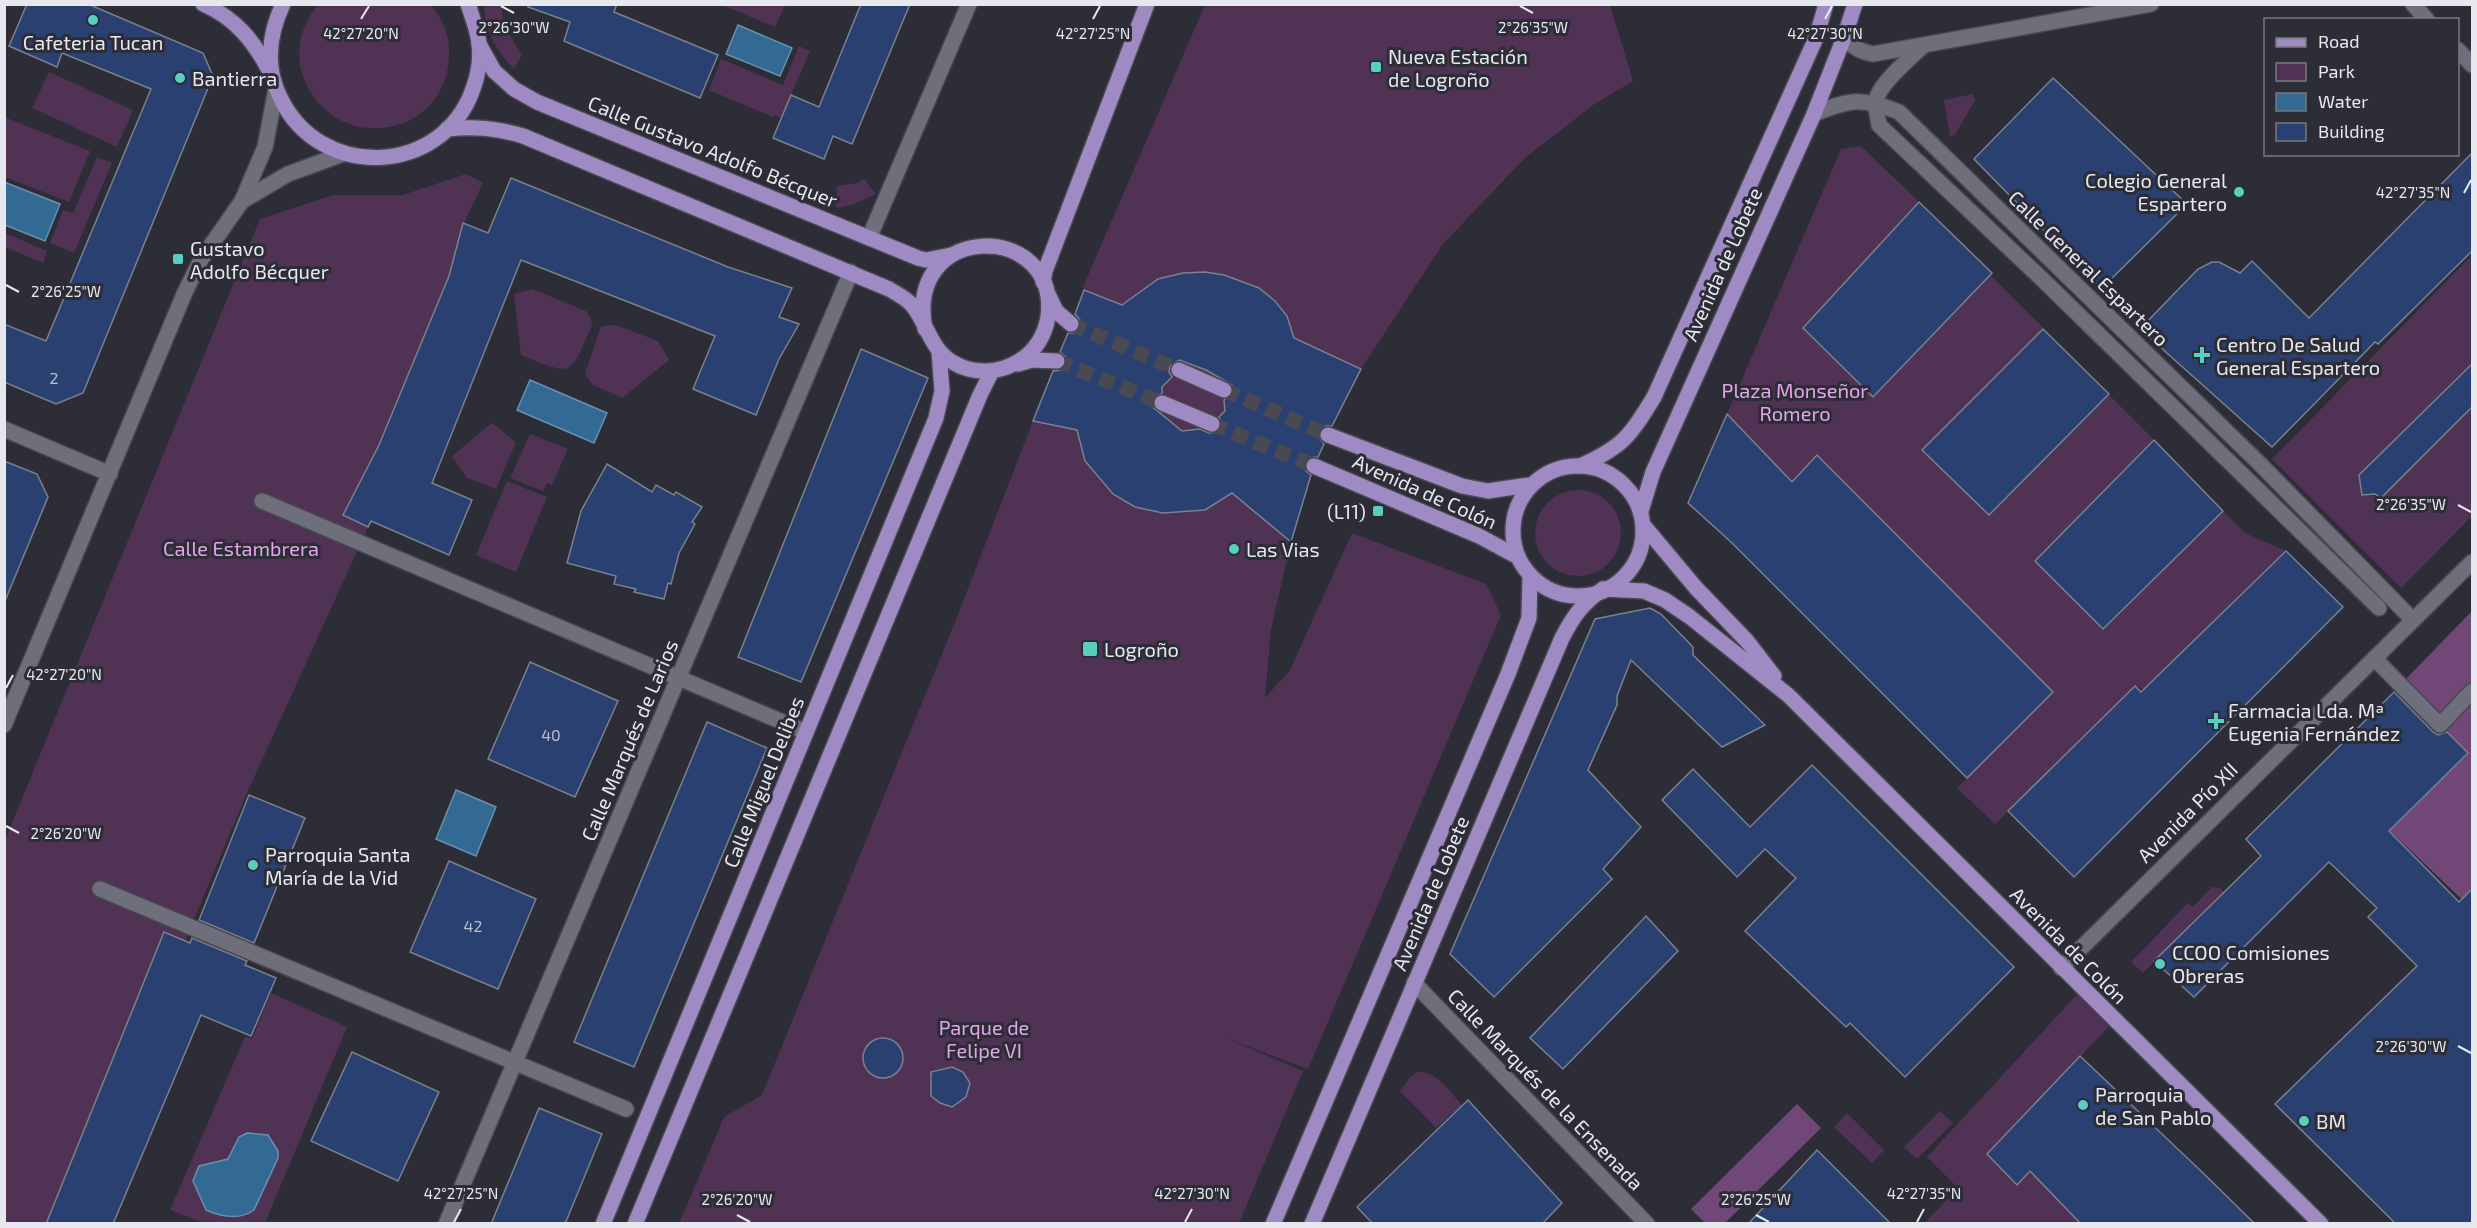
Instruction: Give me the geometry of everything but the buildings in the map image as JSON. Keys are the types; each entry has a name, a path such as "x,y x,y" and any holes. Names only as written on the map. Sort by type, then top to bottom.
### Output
{"main road":[{"path":"203,4 235,22 255,43 284,107 310,136 343,154 365,158 388,158 409,153 430,143 460,115 469,99 479,63 479,44 468,5"},
{"path":"274,83 270,48 275,21 283,4"},
{"path":"635,1224 980,395 1000,370 1027,356 1042,337 1049,307 1045,271 1147,4"},
{"name":"Avenida de Lobete","path":"1580,466 1609,453 1633,432 1654,397 1816,38 1826,4"},
{"name":"Avenida de Lobete","path":"1641,511 1658,461 1814,114 1855,4"},
{"name":"Calle Gustavo Adolfo Bécquer","path":"479,44 494,70 514,89 537,102 918,258 941,258 974,245 990,244 1005,248 1028,261 1045,287"},
{"name":"Calle Gustavo Adolfo Bécquer","path":"447,129 473,126 523,136 851,272 901,296 912,304 939,352 954,364 972,370 1000,370"},
{"path":"1028,261 1039,260 1055,244"},
{"name":"Calle Gustavo Adolfo Bécquer","path":"925,329 923,298 927,283 935,269 953,254"},
{"path":"1045,287 1056,311 1071,324"},
{"name":"Calle Miguel Delibes","path":"603,1224 936,418 942,391 939,352"},
{"path":"1000,370 1032,360 1057,361"},
{"path":"1179,370 1224,390"},
{"path":"1162,403 1212,424"},
{"name":"Avenida de Colón","path":"1328,435 1462,486 1488,491 1529,485"},
{"name":"Avenida de Colón","path":"1314,466 1468,531 1518,557"},
{"path":"1580,466 1600,471 1619,480 1634,495 1646,527 1641,553 1629,573 1621,581 1603,590 1569,596 1556,593 1530,576 1518,557 1512,541 1513,517 1520,496 1529,485 1551,471 1580,466"},
{"name":"Avenida de Colón","path":"1646,527 1696,588 1747,641 1788,695"},
{"name":"Avenida de Lobete","path":"1273,1224 1508,674 1529,618 1530,576"},
{"name":"Avenida de Lobete","path":"1312,1224 1562,638 1574,615 1603,590"},
{"name":"Avenida de Colón","path":"1603,590 1644,591 1665,600 1690,617 1788,695 2321,1224"}],"street":[{"path":"869,238 969,4"},
{"path":"1845,35 1864,53 1873,54 2151,4"},
{"path":"2412,4 2425,18"},
{"path":"1923,46 1888,81 1877,96 1875,103 1879,125 2050,287 2379,608"},
{"path":"2459,52 2472,65"},
{"path":"4,725 158,354 198,266 242,201 265,147 274,83"},
{"name":"Calle General Espartero","path":"1814,114 1841,103 1860,101 1875,103 1899,112 2260,464 2413,620"},
{"path":"242,201 288,174 343,154"},
{"name":"Calle Marqués de Larios","path":"446,1224 851,272"},
{"path":"4,429 110,474"},
{"path":"262,501 806,732"},
{"name":"Avenida Pío XII","path":"2061,968 2472,563"},
{"path":"2433,601 2375,659 2440,725 2472,692"},
{"path":"100,889 626,1109"},
{"name":"Calle Marqués de la Ensenada","path":"1414,983 1647,1224"}],"green space":[{"path":"318,5 431,5 445,28 449,55 443,84 429,106 408,121 384,128 359,127 336,117 316,100 302,73 299,55 304,28"},
{"path":"484,5 501,5 504,26 522,55 514,69 493,40 486,23"},
{"path":"722,5 785,5 775,27"},
{"name":"Parque de Felipe VI","path":"1205,5 1610,5 1633,81 1593,105 1525,158 1443,244 1361,369 1314,466 1291,542 1271,629 1265,698 1290,670 1352,533 1486,584 1501,615 1308,1069 1223,1037 1303,1071 1239,1223 679,1224 724,1117 762,1095 955,622 1084,290 1083,287"},
{"path":"799,46 810,51 781,118 774,115 773,117 709,90 721,59 783,85"},
{"path":"49,72 133,110 117,147 32,108"},
{"path":"1973,94 1975,100 1955,135 1950,137 1944,100"},
{"path":"4,117 90,151 69,202 5,177"},
{"name":"Plaza Monseñor Romero","path":"1861,146 1919,202 1804,328 1873,397 1990,275 2044,328 1923,450 1989,515 2109,395 2154,440 2036,561 2102,629 2223,511 2245,533 2286,551 2147,690 2135,686 1995,824 1957,788 1967,778 1817,456 1792,482 1727,414 1841,149"},
{"path":"97,157 112,163 74,253 50,243 63,210 73,213"},
{"name":"Calle Estambrera","path":"466,174 483,183 464,223 449,276 379,445 343,515 368,527 246,795 185,941 164,932 47,1222 49,1223 5,1224 5,840 260,219 333,195 403,195"},
{"path":"864,179 876,194 852,205 836,208 837,186 857,183"},
{"path":"5,233 47,251 43,263 5,247"},
{"path":"2472,255 2472,364 2359,475 2361,493 2381,498 2472,407 2472,516 2401,588 2272,459"},
{"path":"532,289 586,311 593,323 580,353 569,367 562,369 552,367 521,355 514,294"},
{"path":"616,325 658,341 669,360 622,398 593,385 585,374 601,326"},
{"path":"492,423 516,442 496,489 467,478 452,456"},
{"path":"530,434 568,449 552,485 547,483 543,491 510,478"},
{"path":"507,481 547,497 516,572 476,555"},
{"path":"1578,490 1595,493 1609,502 1618,516 1621,533 1618,550 1609,564 1595,573 1578,576 1561,573 1547,564 1538,550 1535,533 1538,516 1547,502 1561,493"},
{"path":"2212,887 2220,888 2224,892 2143,973 2131,962 2188,903 2193,907"},
{"path":"2083,988 2115,1020 1987,1154 2017,1185 2030,1171 2081,1223 1924,1224 1958,1188 1927,1157"},
{"path":"271,993 347,1027 265,1223 204,1223 170,1210 245,1037 252,1039"},
{"path":"1417,1072 1437,1078 1462,1105 1436,1128 1400,1091 1410,1077"},
{"path":"1940,1111 1953,1123 1917,1159 1904,1147"},
{"path":"1847,1113 1884,1150 1872,1163 1834,1127"}],"shaded area":[{"path":"2472,611 2472,909 2390,831 2411,809 2409,760 2435,786 2468,754 2400,685"},
{"path":"1797,1104 1821,1128 1725,1223 1705,1223 1691,1209"}],"water":[{"path":"738,25 792,48 780,76 726,54"},
{"path":"4,182 60,204 45,241 5,225"},
{"path":"530,380 607,413 594,443 517,410"},
{"path":"456,790 496,807 476,856 436,839"},
{"path":"247,1133 268,1135 278,1151 278,1158 254,1210 243,1215 231,1216 206,1210 193,1181 199,1166 228,1159 239,1137"}],"tunnel":[{"path":"1071,324 1179,370"},
{"path":"1057,361 1162,403"},
{"path":"1224,390 1328,435"},
{"path":"1212,424 1314,466"}],"place":[{"name":"Cafeteria Tucan","path":"93,20"},
{"name":"Nueva Estación de Logroño","path":"1376,67"},
{"name":"Bantierra","path":"180,78"},
{"name":"Colegio General Espartero","path":"2239,192"},
{"name":"Gustavo Adolfo Bécquer","path":"178,259"},
{"name":"Centro De Salud General Espartero","path":"2202,355"},
{"name":"(L11)","path":"1378,511"},
{"name":"Las Vias","path":"1234,549"},
{"name":"Logroño","path":"1090,649"},
{"name":"Farmacia Lda. Mª Eugenia Fernández","path":"2216,721"},
{"name":"Parroquia Santa María de la Vid","path":"253,865"},
{"name":"CCOO Comisiones Obreras","path":"2160,964"},
{"name":"Parroquia de San Pablo","path":"2083,1105"},
{"name":"BM","path":"2304,1121"}]}
